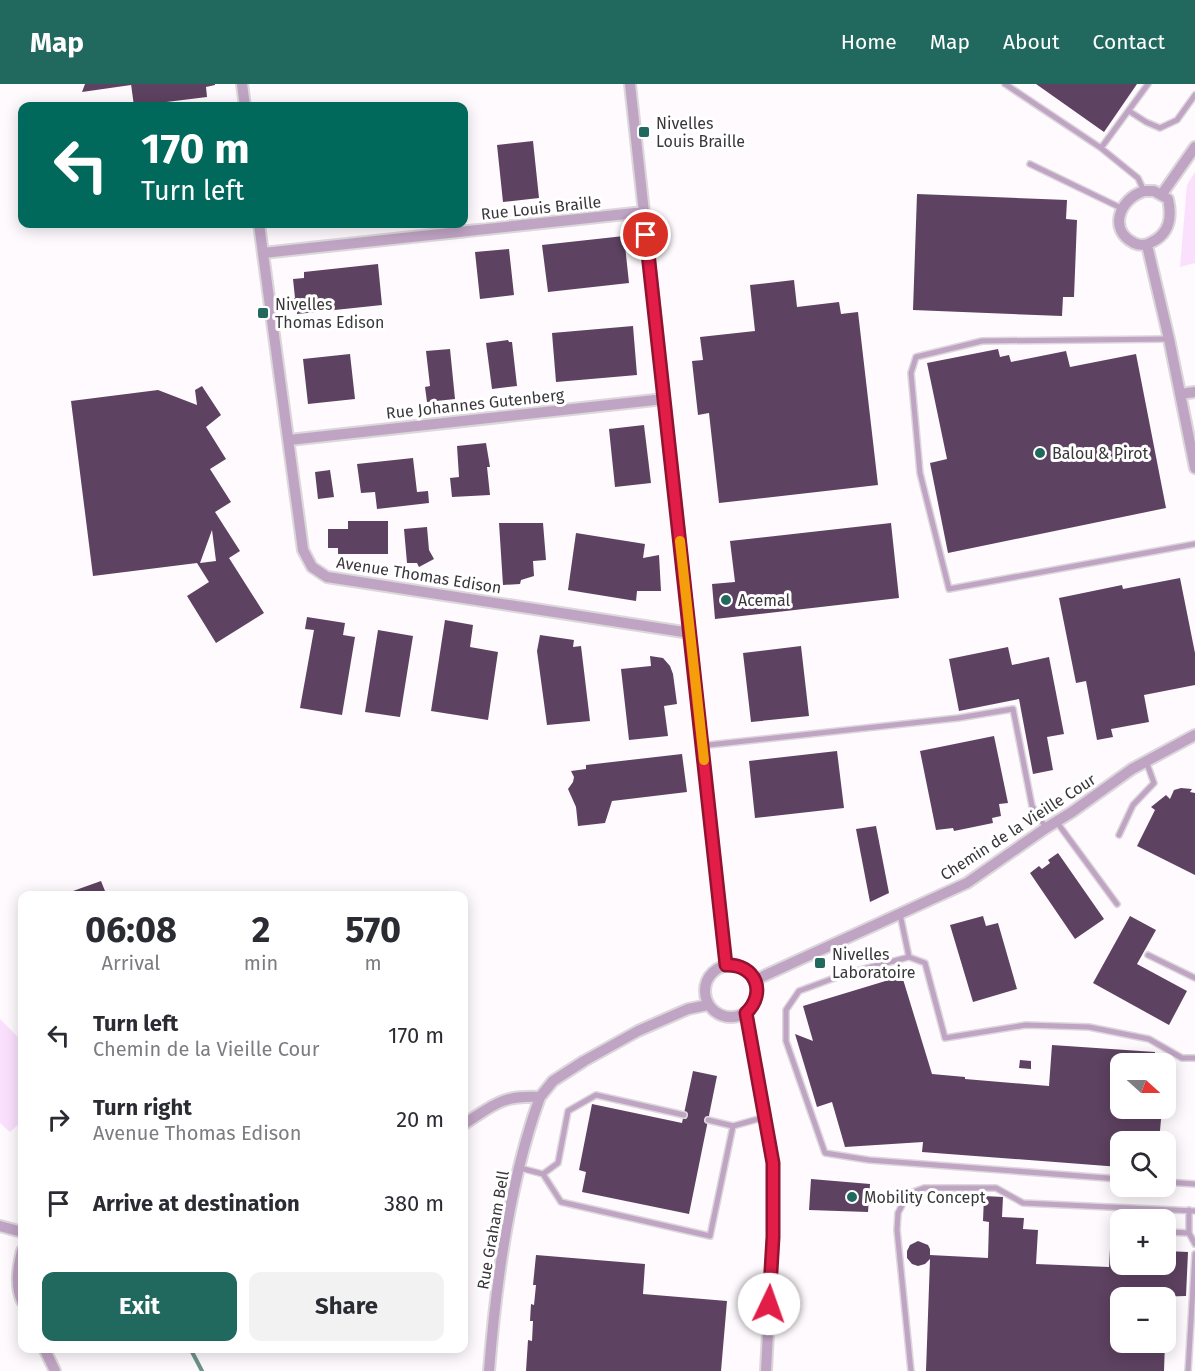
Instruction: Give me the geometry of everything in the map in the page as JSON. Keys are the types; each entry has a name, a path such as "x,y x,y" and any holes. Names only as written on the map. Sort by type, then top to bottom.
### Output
{"street":[{"path":"242,84 244,102"},
{"path":"630,84 726,965"},
{"path":"1161,194 1195,147"},
{"path":"1154,191 1161,194 1168,199 1171,216 1169,225 1160,238 1147,245 1134,243 1123,233 1120,224 1122,208 1135,194 1154,191"},
{"name":"Rue Louis Braille","path":"263,252 644,212"},
{"name":"Avenue Thomas Edison","path":"260,228 303,550 312,567 327,577 690,633"},
{"path":"1147,245 1195,468"},
{"path":"1180,394 1195,392"},
{"name":"Rue Johannes Gutenberg","path":"289,440 664,399"},
{"name":"Chemin de la Vieille Cour","path":"755,980 967,883 1132,769 1195,735"},
{"path":"726,965 743,967 755,980 756,999 746,1013 737,1017 722,1016 708,1005 705,988 707,979 713,972 726,965"},
{"path":"468,1121 495,1104 510,1098 540,1097 553,1081 584,1061 688,1009 708,1005"},
{"path":"746,1013 773,1163 773,1237 766,1371"},
{"name":"Rue Graham Bell","path":"489,1371 496,1302 508,1225 519,1168 540,1097"},
{"path":"0,1226 18,1231"},
{"path":"46,1353 54,1371"}],"lane":[{"path":"1005,84 1101,148 1138,178 1144,191"},
{"path":"1101,148 1148,84"},
{"path":"1129,111 1160,128 1177,120 1195,95"},
{"path":"1030,164 1122,208"},
{"path":"1169,339 982,341 916,357 911,373 920,473 949,589 1195,544"},
{"path":"708,745 958,718 1013,709 1032,806 1046,828"},
{"path":"1119,836 1133,805 1154,783 1146,761"},
{"path":"1056,821 1117,904"},
{"path":"900,914 909,957"},
{"path":"1148,955 1195,978"},
{"path":"1110,1178 869,1160 825,1153 786,1041 786,1010 799,991 848,973 909,957 925,963 945,1038 1026,1024 1089,1027 1149,1039 1182,1058 1195,1058"},
{"path":"543,1174 558,1163 568,1111 596,1095 684,1115"},
{"path":"708,1120 733,1126 765,1117"},
{"path":"519,1168 543,1174 561,1203 710,1236 733,1126"},
{"path":"1176,1183 1195,1184"},
{"path":"911,1371 897,1230 898,1213 908,1194 924,1188 996,1188 1023,1203 1192,1210 1189,1233 1195,1244"},
{"path":"1176,1232 1189,1233"},
{"path":"1188,1371 1195,1254"}],"shaded area":[{"path":"1195,172 1195,263 1180,267 1187,185"},
{"path":"0,1019 18,1037 18,1125 10,1132 0,1123"}],"building":[{"path":"85,84 131,84 131,85 82,92"},
{"path":"131,84 215,84 206,87 207,97 166,102 133,102"},
{"path":"1036,84 1137,84 1104,132"},
{"path":"533,141 539,198 503,202 497,145"},
{"path":"917,194 1067,200 1066,219 1077,220 1074,297 1063,297 1062,316 913,310"},
{"path":"624,236 629,283 548,292 542,245"},
{"path":"509,249 514,295 480,299 475,252"},
{"path":"378,264 382,305 297,314 293,279 304,278 304,272"},
{"path":"794,280 797,307 839,302 841,314 858,312 878,485 719,503 709,413 698,415 692,361 703,360 700,337 755,331 750,285"},
{"path":"633,326 637,375 556,382 552,333"},
{"path":"508,340 512,342 517,386 492,389 486,343"},
{"path":"450,349 455,399 427,402 425,387 430,386 426,351"},
{"path":"998,349 1000,357 1009,355 1011,362 1066,351 1070,367 1136,354 1166,508 948,553 930,463 947,459 927,363"},
{"path":"350,354 355,399 308,404 303,359"},
{"path":"202,386 221,415 206,427 226,459 210,469 231,502 215,512 240,551 229,558 264,613 216,643 187,596 209,582 197,563 93,576 71,401 158,390 197,405 195,390","holes":["212,530 216,561 200,563"]},
{"path":"644,425 651,483 615,487 609,429"},
{"path":"486,443 490,467 487,467 490,495 452,497 450,478 459,477 457,446"},
{"path":"413,458 417,492 428,491 429,503 377,509 375,492 361,493 357,464"},
{"path":"330,470 334,497 318,499 315,472"},
{"path":"348,521 388,521 388,554 338,554 338,548 328,548 328,529 348,529"},
{"path":"499,523 543,523 546,560 533,561 534,576 521,580 520,584 503,585"},
{"path":"891,523 899,598 715,619 712,584 735,582 730,541"},
{"path":"427,527 429,550 434,559 419,567 417,563 407,563 404,529"},
{"path":"576,533 645,544 643,558 659,555 661,591 637,591 636,601 568,590"},
{"path":"1180,578 1195,653 1195,685 1144,695 1149,722 1111,729 1113,737 1097,740 1086,681 1076,683 1059,598 1122,585 1123,589"},
{"path":"307,617 345,623 343,635 355,637 342,715 300,708 314,630 305,629"},
{"path":"445,620 473,625 470,647 498,652 488,720 431,711"},
{"path":"378,630 413,636 400,717 365,712"},
{"path":"540,635 574,640 573,647 581,646 590,721 547,725 537,651"},
{"path":"801,646 809,716 751,722 743,653"},
{"path":"1008,647 1012,665 1049,657 1064,734 1047,737 1053,770 1033,774 1019,699 959,711 949,659"},
{"path":"650,656 663,658 670,666 677,704 664,706 668,736 629,740 621,669 651,666"},
{"path":"994,736 1008,803 999,804 1001,816 992,818 993,823 954,831 953,828 936,830 920,751"},
{"path":"837,751 844,808 755,818 749,761"},
{"path":"682,754 687,792 612,801 605,823 578,826 576,807 568,789 574,777 571,771 586,769 586,765"},
{"path":"1192,789 1190,792 1195,793 1195,875 1137,846 1155,810 1151,807 1166,795 1170,799 1174,790"},
{"path":"876,826 889,893 870,902 856,829"},
{"path":"1058,853 1104,919 1075,939 1030,873 1039,866 1042,869 1050,863 1048,860"},
{"path":"101,881 105,891 73,891"},
{"path":"983,916 986,926 998,923 1017,989 973,1002 950,925"},
{"path":"1130,916 1156,930 1137,964 1187,991 1169,1025 1093,983"},
{"path":"902,976 932,1074 965,1077 965,1079 1049,1086 1052,1045 1155,1052 1110,1053 1110,1119 1161,1119 1160,1131 1110,1131 1110,1166 922,1152 923,1142 845,1147 832,1102 817,1107 795,1034 813,1041 803,1006"},
{"path":"1020,1060 1031,1061 1031,1069 1019,1068"},
{"path":"693,1071 717,1076 689,1214 582,1192 586,1172 579,1170 592,1104 682,1123"},
{"path":"811,1179 870,1184 868,1212 809,1210"},
{"path":"984,1196 1003,1197 1002,1217 1024,1218 1023,1229 1038,1230 1036,1264 1109,1267 1110,1249 1110,1275 1176,1275 1176,1251 1188,1252 1186,1296 1176,1296 1176,1287 1110,1287 1110,1353 1165,1353 1164,1371 926,1371 930,1259 918,1266 912,1264 907,1258 907,1251 910,1245 918,1241 928,1245 930,1255 988,1258 989,1222 983,1221"},
{"path":"536,1255 645,1264 643,1294 727,1301 721,1371 526,1371 528,1340 532,1341 533,1321 530,1321 531,1304 534,1305 536,1285 533,1285"}],"waterway":[{"path":"193,1353 202,1371"}],"slow traffic":[{"path":"680,541 704,760"}],"place":[{"name":"Nivelles Louis Braille","path":"644,132"},
{"name":"Nivelles Thomas Edison","path":"263,313"},
{"name":"Balou & Pirot","path":"1040,453"},
{"name":"Acemal","path":"726,600"},
{"name":"Nivelles Laboratoire","path":"820,963"},
{"name":"Mobility Concept","path":"852,1197"}],"route":[{"path":"646,235 726,965 743,967 750,972 757,989 756,999 746,1013 773,1163 773,1237 769,1304"}]}
